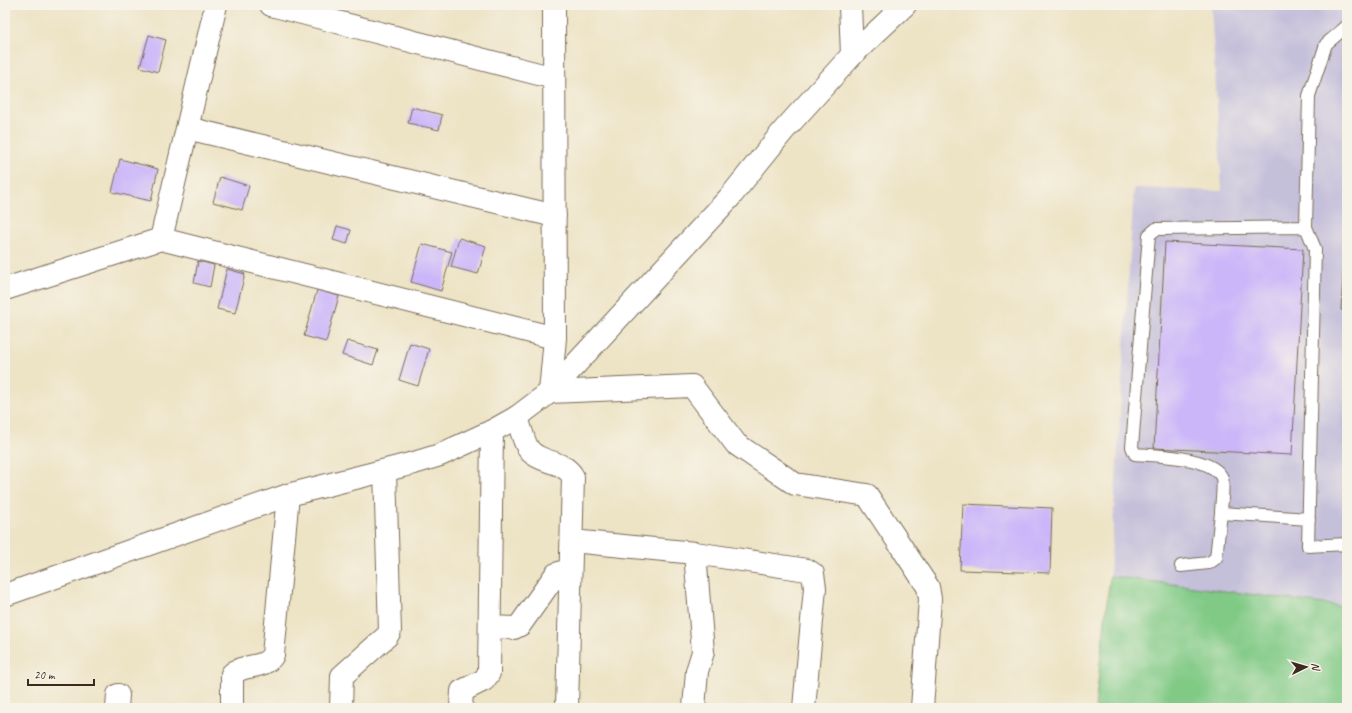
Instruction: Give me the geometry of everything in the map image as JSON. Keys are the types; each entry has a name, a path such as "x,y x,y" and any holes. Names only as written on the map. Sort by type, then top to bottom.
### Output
{"street":[{"path":"161,239 216,5"},
{"path":"272,5 554,78"},
{"path":"550,392 555,338 554,5"},
{"path":"850,5 852,55"},
{"path":"5,595 288,495 385,471 440,454 492,431 517,417 550,392 730,197 784,130 852,55 905,5"},
{"path":"187,128 555,216"},
{"path":"5,289 161,239 555,338"},
{"path":"550,392 692,386 736,444 795,484 867,495 928,587 930,598 922,708"},
{"path":"517,417 529,451 535,455 566,467 573,477 568,708"},
{"path":"461,708 462,691 488,677 492,431"},
{"path":"341,708 342,676 387,636 390,631 385,471"},
{"path":"232,708 232,674 236,670 266,663 272,655 288,495"},
{"path":"572,541 695,553 808,570 813,574 815,588 804,708"},
{"path":"694,708 697,671 703,652 695,553"},
{"path":"490,627 514,628 520,625 556,574 570,569"}],"lane":[{"path":"1347,26 1326,44 1309,96 1306,227 1315,249 1308,546 1347,544"},
{"path":"1182,566 1209,563 1216,558 1221,513 1222,479 1213,467 1194,461 1135,454 1132,447 1149,235 1156,228 1306,227"},
{"path":"1221,513 1309,519"}],"shaded area":[{"path":"1211,5 1347,5 1347,607 1110,576 1134,188 1222,191"}],"green space":[{"path":"1110,576 1347,607 1347,708 1095,708"}],"building":[{"path":"149,35 166,40 158,72 140,67"},
{"path":"412,107 442,115 439,130 408,123"},
{"path":"120,159 158,169 151,201 112,192"},
{"path":"220,177 249,186 242,210 213,202"},
{"path":"337,226 351,230 347,244 333,240"},
{"path":"1346,226 1347,310 1341,310"},
{"path":"459,238 486,246 478,274 451,267"},
{"path":"1165,242 1303,249 1292,455 1154,448"},
{"path":"422,244 452,252 441,291 411,282"},
{"path":"198,261 214,265 210,287 194,283"},
{"path":"227,269 245,274 235,313 217,309"},
{"path":"317,290 339,296 326,342 304,336"},
{"path":"347,341 378,350 373,365 342,355"},
{"path":"410,343 429,349 418,386 399,380"},
{"path":"963,504 1052,508 1050,573 960,570"}]}
